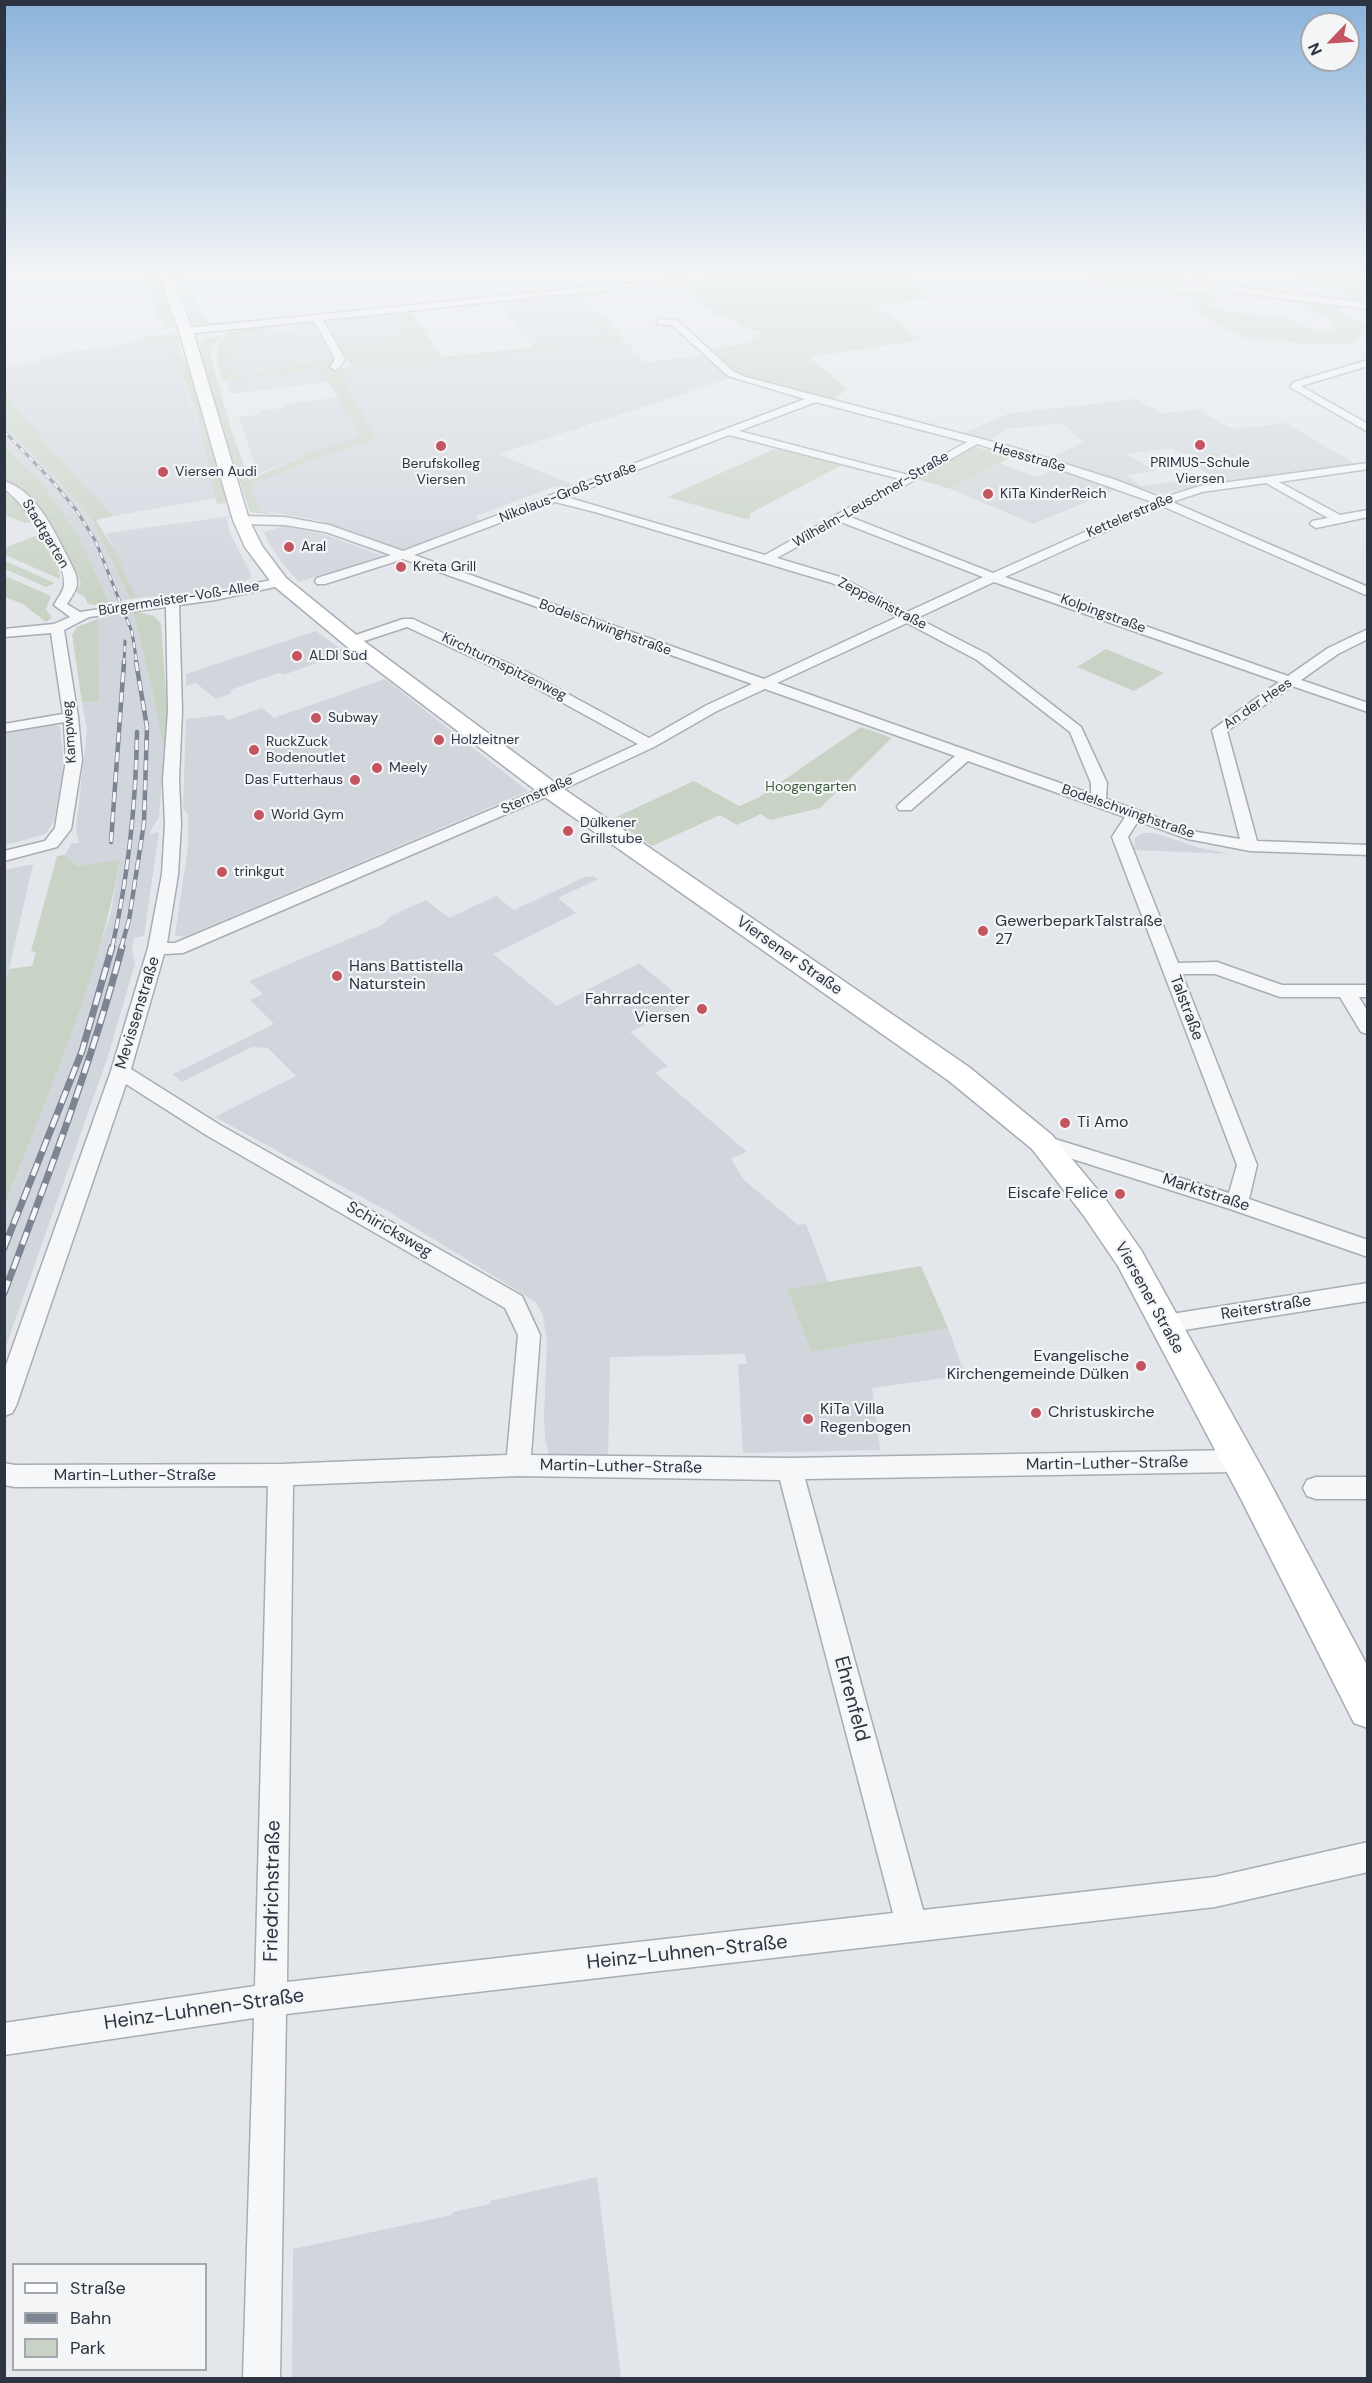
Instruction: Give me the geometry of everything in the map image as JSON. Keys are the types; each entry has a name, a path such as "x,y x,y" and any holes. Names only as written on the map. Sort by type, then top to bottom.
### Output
{"main road":[{"name":"Viersener Straße","path":"200,380 241,520 254,547 280,582 352,641 550,790 958,1074 1042,1142 1095,1208 1130,1258 1368,1709"}],"street":[{"name":"Heesstraße","path":"751,380 1051,463 1163,501 1368,592"},
{"path":"1311,380 1295,387 1368,429"},
{"name":"Nikolaus-Groß-Straße","path":"321,581 401,556 814,399"},
{"path":"730,432 908,478"},
{"name":"Wilhelm-Leuschner-Straße","path":"767,559 974,441"},
{"name":"Kettelerstraße","path":"909,618 1061,546 1163,501 1200,489 1368,466"},
{"path":"1268,480 1338,519"},
{"name":"Stadtgarten","path":"4,484 23,496 33,507 70,576 71,586 60,605 78,616"},
{"name":"Zeppelinstraße","path":"554,498 836,580 982,657 1076,730 1099,783 1098,803"},
{"path":"1316,524 1368,513"},
{"name":"Kolpingstraße","path":"839,517 996,578 1368,708"},
{"name":"Bodelschwinghstraße","path":"241,520 285,521 314,525 1194,836 1250,846 1368,850"},
{"name":"Bürgermeister-Voß-Allee","path":"78,616 215,596 280,582"},
{"name":"Mevissenstraße","path":"4,1406 121,1071 157,948 170,874 173,824 171,780 175,711 172,602"},
{"path":"4,633 57,628 78,616"},
{"name":"Sternstraße","path":"157,948 177,950 550,790 649,744 712,708 768,685 909,618"},
{"name":"Kirchturmspitzenweg","path":"352,641 408,622 450,640 576,702 649,744"},
{"name":"Kampweg","path":"4,856 51,844 63,829 74,760 71,717 57,628"},
{"name":"An der Hees","path":"1250,846 1219,730 1333,651 1368,633"},
{"path":"4,728 71,717"},
{"path":"905,807 966,755"},
{"name":"Talstraße","path":"1133,816 1120,837 1246,1165 1237,1203"},
{"path":"1170,969 1217,968 1280,991 1368,990"},
{"path":"1346,992 1368,1028"},
{"name":"Schiricksweg","path":"121,1071 213,1130 514,1302 529,1335 518,1465"},
{"name":"Marktstraße","path":"1042,1142 1237,1203 1368,1249"},
{"name":"Reiterstraße","path":"1165,1324 1368,1292"},
{"name":"Martin-Luther-Straße","path":"4,1474 15,1476 281,1474 518,1465 790,1469 1237,1461"},
{"name":"Ehrenfeld","path":"790,1469 912,1928"},
{"name":"Friedrichstraße","path":"261,2379 281,1474"},
{"path":"1316,1488 1368,1488"},
{"name":"Heinz-Luhnen-Straße","path":"4,2039 270,2000 1215,1892 1368,1857"}],"shaded area":[{"path":"5,380 183,380 205,445 216,498 113,516 53,452 5,392"},
{"path":"225,380 330,382 230,394"},
{"name":"Berufskolleg Viersen","path":"344,380 724,380 595,423 586,423 588,425 499,454 573,485 561,490 556,486 476,516 479,521 402,550 318,520 258,510 250,485 318,458 375,439"},
{"path":"338,398 359,438 309,453 258,474 239,417 260,415 259,411 284,408 283,404"},
{"name":"PRIMUS-Schule Viersen","path":"1136,399 1162,413 1198,410 1233,429 1286,423 1356,464 1222,482 1196,466 1207,464 1195,455 1176,452 1171,448 1127,454 1156,471 1126,475 1141,486 1205,478 1214,483 1161,494 1048,459 1083,442 1062,423 1008,429 988,440 990,442 961,434 1010,413"},
{"path":"4,428 55,477 92,520 130,599 109,603 82,542 45,486 5,445"},
{"path":"999,463 1037,477 1055,469 1118,489 1033,524 951,489"},
{"path":"232,516 227,519 230,533 252,576 230,587 199,593 136,598 106,533"},
{"path":"284,526 327,535 383,556 299,582 283,564 264,532"},
{"path":"133,611 164,751 159,818 150,831 150,834 159,832 144,936 134,938 132,950 135,964 107,1059 5,1349 5,1205 63,1054 111,913 120,861 77,866 65,855 71,843 79,843 76,830 87,729 82,702 99,701 98,619"},
{"path":"316,631 346,653 283,675 279,673 230,690 232,693 216,699 196,683 186,686 186,674"},
{"path":"385,679 528,791 184,937 175,935 188,847 188,815 183,809 186,719 223,715 228,720 262,708 274,718"},
{"path":"51,724 60,727 63,756 54,821 46,834 5,845 5,733"},
{"path":"1143,833 1155,833 1200,848 1231,854 1134,850 1135,838"},
{"path":"33,864 9,969 5,985 5,870"},
{"path":"593,876 598,879 558,898 576,913 493,954 557,1006 639,963 687,1003 630,1032 668,1066 655,1073 747,1152 731,1158 743,1179 798,1225 806,1224 828,1282 787,1289 811,1352 948,1328 965,1375 872,1388 880,1450 743,1453 738,1364 747,1364 745,1354 610,1357 608,1456 549,1457 544,1416 547,1342 543,1316 536,1302 391,1213 215,1117 296,1076 268,1048 252,1047 181,1082 173,1074 274,1024 250,1000 263,994 249,981 382,925 391,916 426,900 449,918 496,896 514,910 585,877"},
{"path":"597,2177 621,2378 292,2378 293,2249 452,2215 453,2212 490,2204 490,2201"}],"green space":[{"path":"184,380 193,380 228,503 217,504 205,448"},
{"path":"207,380 217,380 249,480 309,453 359,437 328,380 345,380 376,439 318,458 251,485 258,510 277,515 250,512"},
{"path":"755,380 837,380 848,389 833,399"},
{"path":"5,392 53,452 113,516 96,520 116,553 136,598 130,599 92,520 55,477 5,428"},
{"path":"4,445 45,486 82,542 109,603 93,605 87,603 86,598 75,591 81,583 35,500 5,479"},
{"path":"975,447 1013,456 951,489 917,479"},
{"path":"777,448 842,465 751,513 749,520 667,497"},
{"path":"4,491 26,509 33,522 24,523 5,515"},
{"path":"40,534 59,567 60,579 5,555 5,548"},
{"path":"5,561 55,583 46,587 5,569"},
{"path":"5,576 51,596 46,609 52,618 46,622 23,604 5,597"},
{"path":"133,611 154,616 161,624 167,708 164,751 151,685"},
{"path":"98,619 99,701 82,702 72,635 77,627"},
{"path":"1106,649 1164,673 1134,691 1077,667"},
{"name":"Hoogengarten","path":"861,727 892,738 820,808 770,820 761,814 737,825 720,815 652,846 612,819 694,781 739,806 758,798"},
{"path":"65,855 77,866 120,860 111,904 86,992 5,1205 5,985 9,969 32,966 36,953 31,951 57,856"},
{"path":"921,1266 948,1328 811,1352 787,1289"}],"railway":[{"path":"4,431 54,483 77,511 96,542 132,632 137,664"},
{"path":"124,664 125,641"},
{"path":"111,842 124,662"},
{"path":"121,948 129,920 144,823 147,727 136,662"},
{"path":"112,948 123,895 130,841 137,732"},
{"path":"4,1248 82,1051 112,947"},
{"path":"4,1293 97,1035 122,947"}],"place":[{"name":"PRIMUS-Schule Viersen","path":"1200,445"},
{"name":"Berufskolleg Viersen","path":"441,446"},
{"name":"Viersen Audi","path":"163,472"},
{"name":"KiTa KinderReich","path":"988,494"},
{"name":"Aral","path":"289,547"},
{"name":"Kreta Grill","path":"401,567"},
{"name":"ALDI Süd","path":"297,656"},
{"name":"Subway","path":"316,718"},
{"name":"Holzleitner","path":"439,740"},
{"name":"RuckZuck Bodenoutlet","path":"254,750"},
{"name":"Meely","path":"377,768"},
{"name":"Das Futterhaus","path":"355,780"},
{"name":"World Gym","path":"259,815"},
{"name":"Dülkener Grillstube","path":"568,831"},
{"name":"trinkgut","path":"222,872"},
{"name":"GewerbeparkTalstraße 27","path":"983,931"},
{"name":"Hans Battistella Naturstein","path":"337,976"},
{"name":"Fahrradcenter Viersen","path":"702,1009"},
{"name":"Ti Amo","path":"1065,1123"},
{"name":"Eiscafe Felice","path":"1120,1194"},
{"name":"Evangelische Kirchengemeinde Dülken","path":"1141,1366"},
{"name":"Christuskirche","path":"1036,1413"},
{"name":"KiTa Villa Regenbogen","path":"808,1419"}]}
